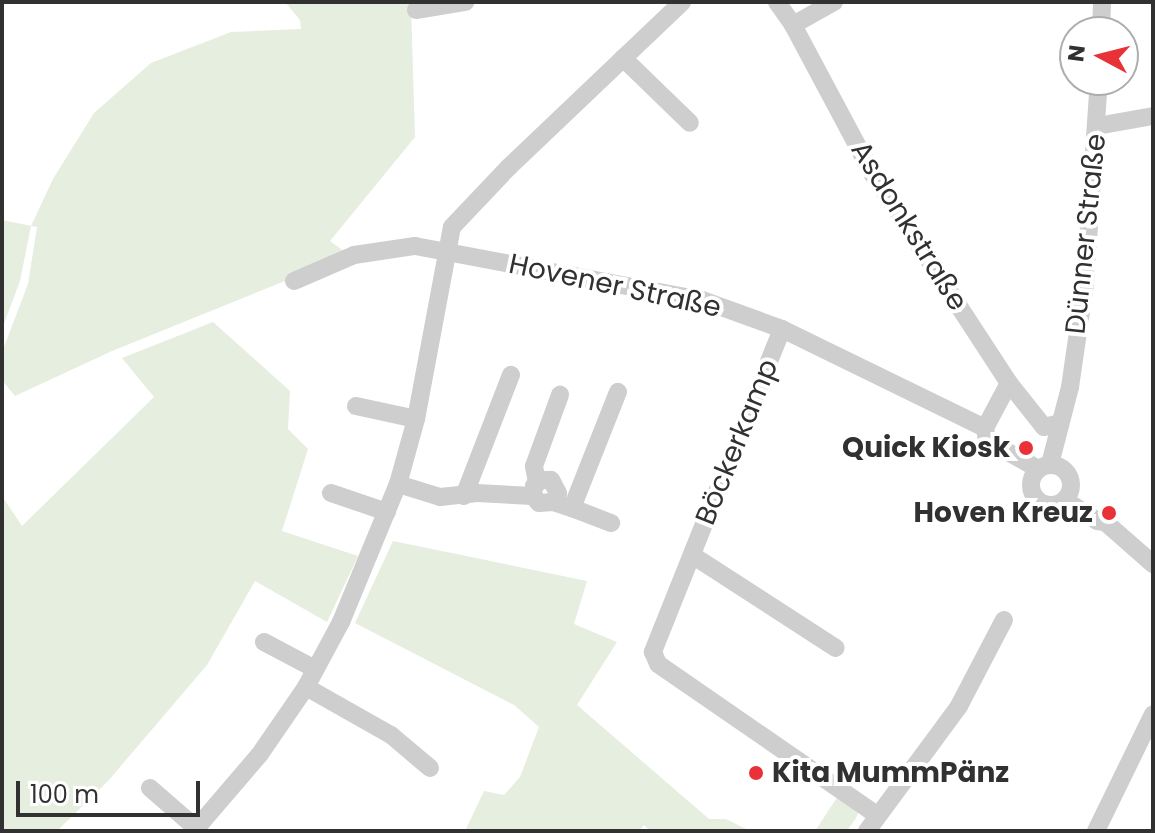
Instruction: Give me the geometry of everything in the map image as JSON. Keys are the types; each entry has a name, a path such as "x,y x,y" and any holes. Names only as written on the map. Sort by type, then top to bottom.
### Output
{"street":[{"path":"416,10 465,2"},
{"path":"150,788 195,830 260,754 306,687 341,622 398,484 416,419 452,227 509,167 682,2"},
{"name":"Asdonkstraße","path":"777,2 793,25 872,173 1009,383 1044,427 1060,423"},
{"path":"793,25 834,2"},
{"path":"623,58 690,123"},
{"name":"Dünner Straße","path":"1045,470 1070,387 1090,236 1098,96"},
{"path":"1097,126 1153,116"},
{"name":"Hovener Straße","path":"294,281 354,255 415,246 702,300 782,329 985,428"},
{"name":"Böckerkamp","path":"782,329 653,652 658,664 783,747 872,824"},
{"path":"464,496 511,375"},
{"path":"1009,383 985,428 987,440 999,449 1071,479 1068,494 1049,505 1038,501 1031,487 1045,470"},
{"name":"Dünner Straße","path":"1045,470 1072,413 1070,387"},
{"path":"572,508 618,392"},
{"path":"535,489 534,466 560,395"},
{"path":"356,406 416,419"},
{"path":"398,484 440,497 535,489 546,479 555,484 558,493 553,502 611,523"},
{"path":"331,493 387,512"},
{"path":"1068,494 1103,513 1105,522 1153,564"},
{"name":"Böckerkamp","path":"692,555 836,648"},
{"path":"872,824 959,706 1004,620"},
{"path":"264,642 315,669"},
{"path":"306,687 391,735 430,768"},
{"path":"1096,831 1153,714"}],"green space":[{"path":"285,2 408,2 411,5 415,137 330,241 349,255 112,351 15,396 2,380 2,352 28,284 37,227 31,226 53,179 94,113 151,63 231,32 301,29 300,20"},
{"path":"2,220 31,226 20,281 2,329"},
{"path":"213,322 290,391 288,429 308,449 282,531 358,556 327,622 255,581 207,665 108,781 57,831 2,831 2,496 22,526 154,397 122,358"},
{"path":"393,541 587,581 574,624 617,642 577,705 709,819 726,819 750,831 650,831 644,825 639,831 465,831 484,791 504,795 520,777 539,727 514,705 355,623"},
{"path":"838,796 858,813 856,818 847,831 815,831"}],"place":[{"name":"Quick Kiosk","path":"1026,448"},
{"name":"Hoven Kreuz","path":"1109,513"},
{"name":"Kita MummPänz","path":"756,773"}]}
